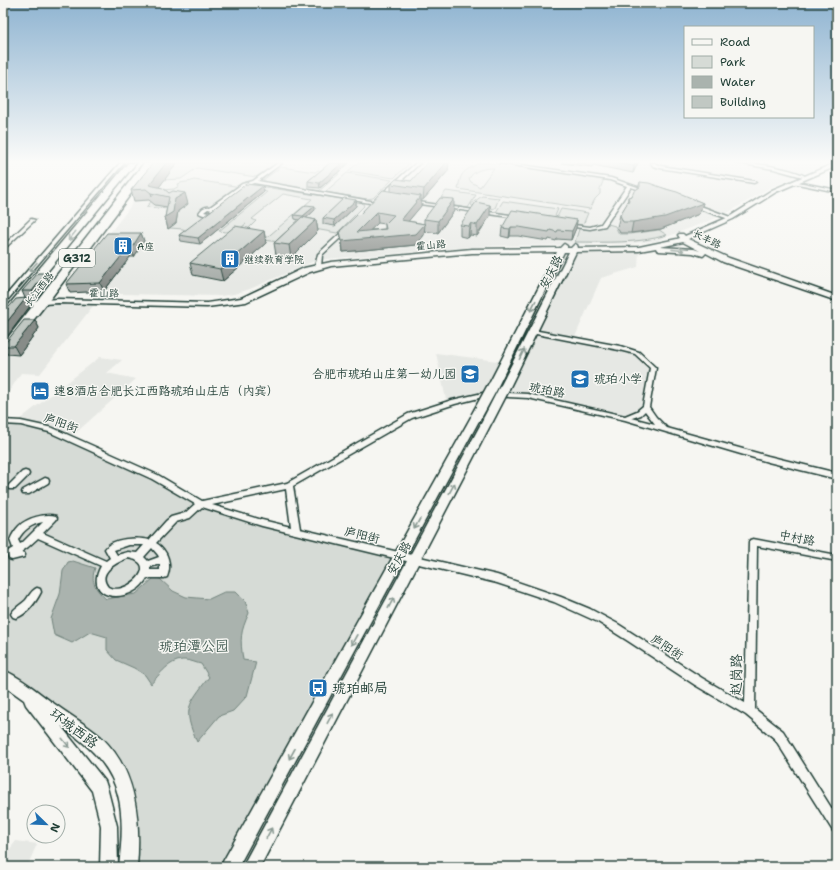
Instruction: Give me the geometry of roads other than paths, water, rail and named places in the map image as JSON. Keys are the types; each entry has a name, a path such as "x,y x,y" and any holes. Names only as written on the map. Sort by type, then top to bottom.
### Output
{"highway":[{"name":"长江西路","path":"3,319 99,204"},
{"name":"长江西路","path":"3,351 47,299 118,204"}],"main road":[{"name":"霍山路","path":"729,217 749,204"},
{"name":"霍山路","path":"22,297 207,305 243,300 319,265 472,251 563,248 640,249 663,245 729,217 752,204"},
{"name":"霍山路","path":"574,248 630,246 658,243 684,237"},
{"name":"长丰路","path":"684,237 687,242 726,260 837,298"},
{"name":"长丰路","path":"684,237 738,260 837,294"},
{"name":"安庆路","path":"482,418 493,386 563,248"},
{"name":"安庆路","path":"251,867 407,558 482,418 504,389 574,248"},
{"path":"640,249 694,251 726,260"},
{"name":"霍山路","path":"16,304 47,299"},
{"name":"安庆路","path":"229,867 407,558"},
{"name":"环城西路","path":"3,677 93,740 111,760 118,773 127,800 130,835 128,867"},
{"path":"24,691 99,787 109,826 109,867"}],"street":[{"path":"4,299 87,204"},
{"path":"3,356 121,204"},
{"path":"212,208 218,204"},
{"path":"370,208 374,204"},
{"path":"421,204 526,219"},
{"path":"558,223 590,228 603,225 617,204"},
{"path":"688,204 729,217"},
{"path":"3,249 33,220"},
{"path":"319,265 320,255 353,224"},
{"path":"4,299 22,297"},
{"path":"533,332 620,348 637,353 653,368 646,407 639,413 625,418"},
{"name":"琥珀路","path":"201,504 289,486 410,416 454,402 487,394 528,396 625,418 768,459 837,476"},
{"path":"646,407 654,419 666,430"},
{"name":"庐阳街","path":"3,422 21,423 52,430 155,477 201,504 262,523 497,579 534,591 572,606 614,626 720,696 750,710"},
{"path":"12,487 25,474"},
{"path":"26,492 45,481"},
{"path":"289,486 296,531"},
{"path":"139,557 169,523 174,519 186,516 201,504"},
{"path":"53,518 37,534 24,545 19,552 14,540 18,528 39,519 53,518"},
{"path":"37,534 107,565"},
{"path":"115,560 109,549 126,542 139,541 152,544 161,552 165,559 164,574 146,569"},
{"path":"125,556 126,542"},
{"name":"中村路","path":"753,542 837,558"},
{"name":"赵岗路","path":"753,542 750,710 779,735 837,827"},
{"path":"146,569 144,561 139,557 125,556 107,565 100,577 100,583 108,592 123,592 138,584 146,569 165,559"},
{"path":"16,614 28,604 37,592"}],"water":[{"path":"73,561 95,568 93,577 95,585 106,599 136,594 154,578 160,579 173,591 186,597 209,599 224,592 236,592 245,601 249,613 242,636 241,646 243,660 256,662 247,696 233,711 219,716 197,742 192,731 189,714 192,701 209,677 201,664 187,660 174,662 165,668 151,684 145,675 116,660 107,650 107,637 90,632 72,643 54,635 51,619 60,594 63,571 68,562"}],"place":[{"name":"A座","path":"123,246"},
{"name":"继续教育学院","path":"230,259"},
{"name":"合肥市琥珀山庄第一幼儿园","path":"470,374"},
{"name":"琥珀小学","path":"580,379"},
{"name":"速8酒店合肥长江西路琥珀山庄店（内宾）","path":"40,391"},
{"name":"琥珀邮局","path":"318,688"}],"park label":[{"name":"琥珀潭公园","path":"194,646"}]}
